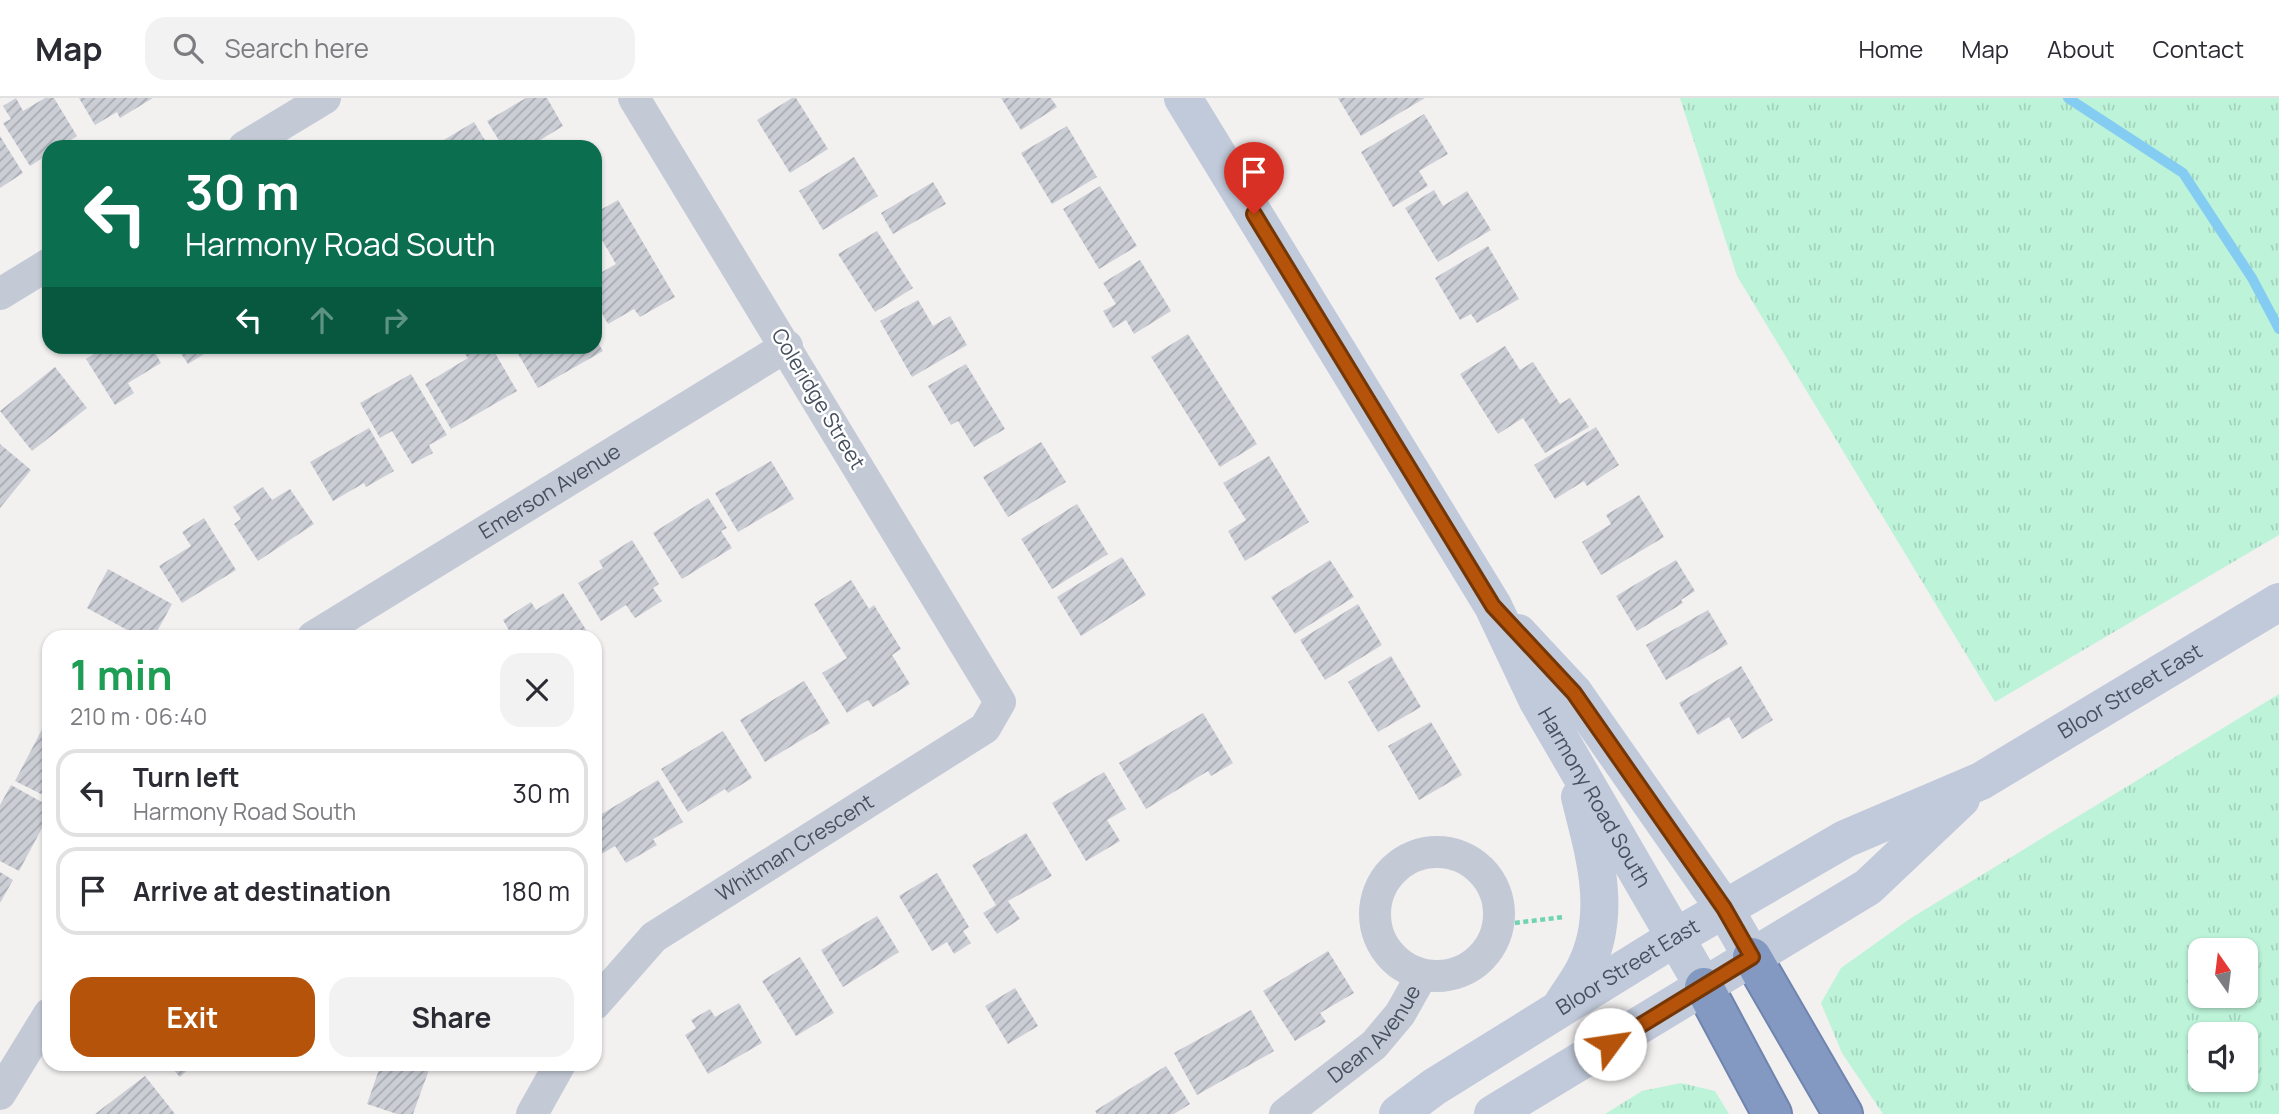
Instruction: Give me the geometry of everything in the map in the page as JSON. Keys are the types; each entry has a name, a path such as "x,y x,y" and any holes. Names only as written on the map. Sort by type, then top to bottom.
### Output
{"highway":[{"path":"1752,957 1843,1114"},
{"path":"1704,987 1772,1114"}],"main road":[{"name":"Harmony Road South","path":"1183,98 1493,606 1538,701 1571,761 1704,987"},
{"name":"Bloor Street East","path":"1398,1114 1434,1087 1724,908 1845,839 1981,781 2279,602"},
{"name":"Harmony Road South","path":"1493,606 1574,693 1724,908 1752,957"},
{"path":"1557,1012 1595,945 1599,909 1600,879 1571,761"},
{"name":"Bloor Street East","path":"1493,1114 1868,887 1981,781"}],"street":[{"path":"256,140 325,98"},
{"name":"Coleridge Street","path":"634,98 787,346 1000,702"},
{"path":"0,294 42,268"},
{"name":"Emerson Avenue","path":"324,630 787,346"},
{"name":"Whitman Crescent","path":"602,996 654,937 985,728 1000,702"},
{"name":"Dean Avenue","path":"1434,851 1456,854 1475,864 1489,879 1499,899 1498,925 1494,941 1482,958 1464,970 1444,976 1422,975 1404,967 1389,954 1377,928 1376,898 1384,880 1398,865 1415,855 1434,851"},
{"name":"Dean Avenue","path":"1285,1114 1374,1045 1400,1014 1422,975"},
{"path":"0,1094 42,1025"},
{"path":"532,1114 557,1071"}],"path":[{"path":"1498,925 1577,916"}],"green space":[{"path":"1680,98 2279,98 2279,535 1995,702 1737,276"},
{"path":"2279,694 2279,1114 1883,1114 1842,1053 1821,1003 1841,968 1911,918"},
{"path":"1681,1083 1715,1091 1729,1114 1605,1114 1642,1091"}],"building":[{"path":"16,98 23,111 45,98 54,98 77,136 71,140 42,140 42,158 30,166 3,123 11,119 3,106"},
{"path":"79,98 153,98 120,118 117,112 95,125"},
{"path":"526,98 547,98 563,126 540,140 499,140 487,121"},
{"path":"796,98 828,149 790,173 757,120"},
{"path":"1001,98 1051,98 1057,107 1021,130"},
{"path":"1338,98 1425,98 1361,136"},
{"path":"1424,114 1448,154 1419,171 1428,186 1393,207 1361,152"},
{"path":"474,122 485,140 444,140"},
{"path":"1067,126 1097,177 1052,204 1021,153"},
{"path":"0,136 23,173 0,188"},
{"path":"854,157 878,196 823,230 799,191"},
{"path":"933,182 946,204 893,234 881,213"},
{"path":"1100,186 1137,246 1099,269 1063,209"},
{"path":"1434,190 1443,206 1467,191 1491,230 1438,262 1405,208"},
{"path":"618,200 675,297 640,317 634,309 608,324 602,313 602,272 616,264 602,240 602,209"},
{"path":"877,231 913,288 875,312 838,254"},
{"path":"1488,246 1519,299 1477,323 1471,314 1460,320 1435,278"},
{"path":"1140,260 1171,311 1134,334 1126,320 1113,328 1103,311 1116,304 1103,283"},
{"path":"918,300 933,326 950,316 967,345 912,377 880,321"},
{"path":"1188,334 1257,444 1220,467 1151,357"},
{"path":"1505,346 1520,370 1533,362 1560,404 1570,398 1589,427 1545,453 1523,418 1498,434 1460,374"},
{"path":"94,354 156,354 161,363 128,383 134,393 115,405 86,359"},
{"path":"181,354 204,354 188,364"},
{"path":"465,354 496,354 517,391 451,429 425,384 468,358"},
{"path":"518,354 598,354 538,388"},
{"path":"966,364 1005,429 974,447 958,421 951,425 928,386"},
{"path":"55,367 87,408 32,451 0,411"},
{"path":"411,374 447,435 429,445 433,453 412,464 392,431 380,438 360,403"},
{"path":"1596,427 1619,465 1587,486 1584,481 1555,499 1534,465"},
{"path":"369,428 394,471 366,487 364,483 333,501 310,462"},
{"path":"1041,442 1066,482 1008,517 983,477"},
{"path":"0,444 31,470 0,508"},
{"path":"1269,456 1309,522 1245,561 1228,531 1246,520 1223,483"},
{"path":"771,461 794,499 738,532 715,493"},
{"path":"263,487 272,500 290,489 314,524 258,561 234,524 241,519 233,507"},
{"path":"1639,495 1664,537 1601,575 1582,542 1611,524 1606,515"},
{"path":"708,498 727,528 721,531 732,548 682,579 653,533"},
{"path":"1077,504 1108,554 1052,589 1021,539"},
{"path":"204,518 236,570 182,603 159,566 191,546 182,532"},
{"path":"632,540 659,584 653,588 662,601 635,618 626,605 601,621 578,583 603,568 599,561"},
{"path":"1122,557 1146,595 1081,636 1057,597"},
{"path":"1330,560 1354,597 1295,634 1271,597"},
{"path":"1676,560 1695,591 1681,600 1683,603 1637,631 1616,596"},
{"path":"108,569 172,604 158,630 127,630 87,608"},
{"path":"851,580 869,609 874,605 901,649 892,655 910,684 873,707 868,700 847,713 822,673 847,658 814,604"},
{"path":"563,593 586,630 509,630 503,620 531,602 536,610"},
{"path":"1358,604 1382,645 1325,680 1300,640"},
{"path":"1708,610 1728,644 1666,680 1646,645"},
{"path":"1391,656 1421,707 1378,732 1348,682"},
{"path":"1741,666 1773,720 1742,739 1729,717 1698,735 1679,703"},
{"path":"804,681 830,723 765,762 740,720"},
{"path":"1203,713 1233,763 1211,776 1208,771 1146,809 1119,763"},
{"path":"1431,722 1462,775 1419,800 1388,746"},
{"path":"42,729 42,794 15,781"},
{"path":"723,731 752,778 728,793 725,789 688,812 661,769"},
{"path":"1104,772 1126,809 1107,820 1120,841 1086,861 1052,803"},
{"path":"658,780 683,822 653,839 657,845 626,863 615,846 602,854 602,814"},
{"path":"11,785 42,802 42,828 19,871 0,861 0,805"},
{"path":"1026,833 1052,876 1008,901 1020,919 997,934 983,913 996,905 972,865"},
{"path":"0,872 13,880 0,903"},
{"path":"937,873 969,927 963,931 971,943 954,954 947,942 932,951 899,896"},
{"path":"877,916 899,952 843,987 821,950"},
{"path":"1328,951 1354,993 1320,1013 1326,1022 1295,1041 1263,991"},
{"path":"800,957 834,1013 796,1036 762,981"},
{"path":"1015,988 1038,1026 1008,1044 985,1006"},
{"path":"739,1003 762,1043 708,1074 685,1035 696,1028 691,1020 710,1009 715,1017"},
{"path":"1251,1010 1274,1051 1197,1095 1174,1053"},
{"path":"1166,1066 1190,1104 1174,1114 1097,1114 1095,1111"},
{"path":"174,1071 186,1071 180,1077"},
{"path":"379,1071 428,1071 413,1114 397,1114 367,1104"},
{"path":"145,1076 175,1114 95,1114"}],"waterway":[{"path":"2068,98 2183,173 2252,278 2279,329"}],"route":[{"path":"1254,214 1493,606 1574,693 1724,908 1752,957 1610,1044"}]}
